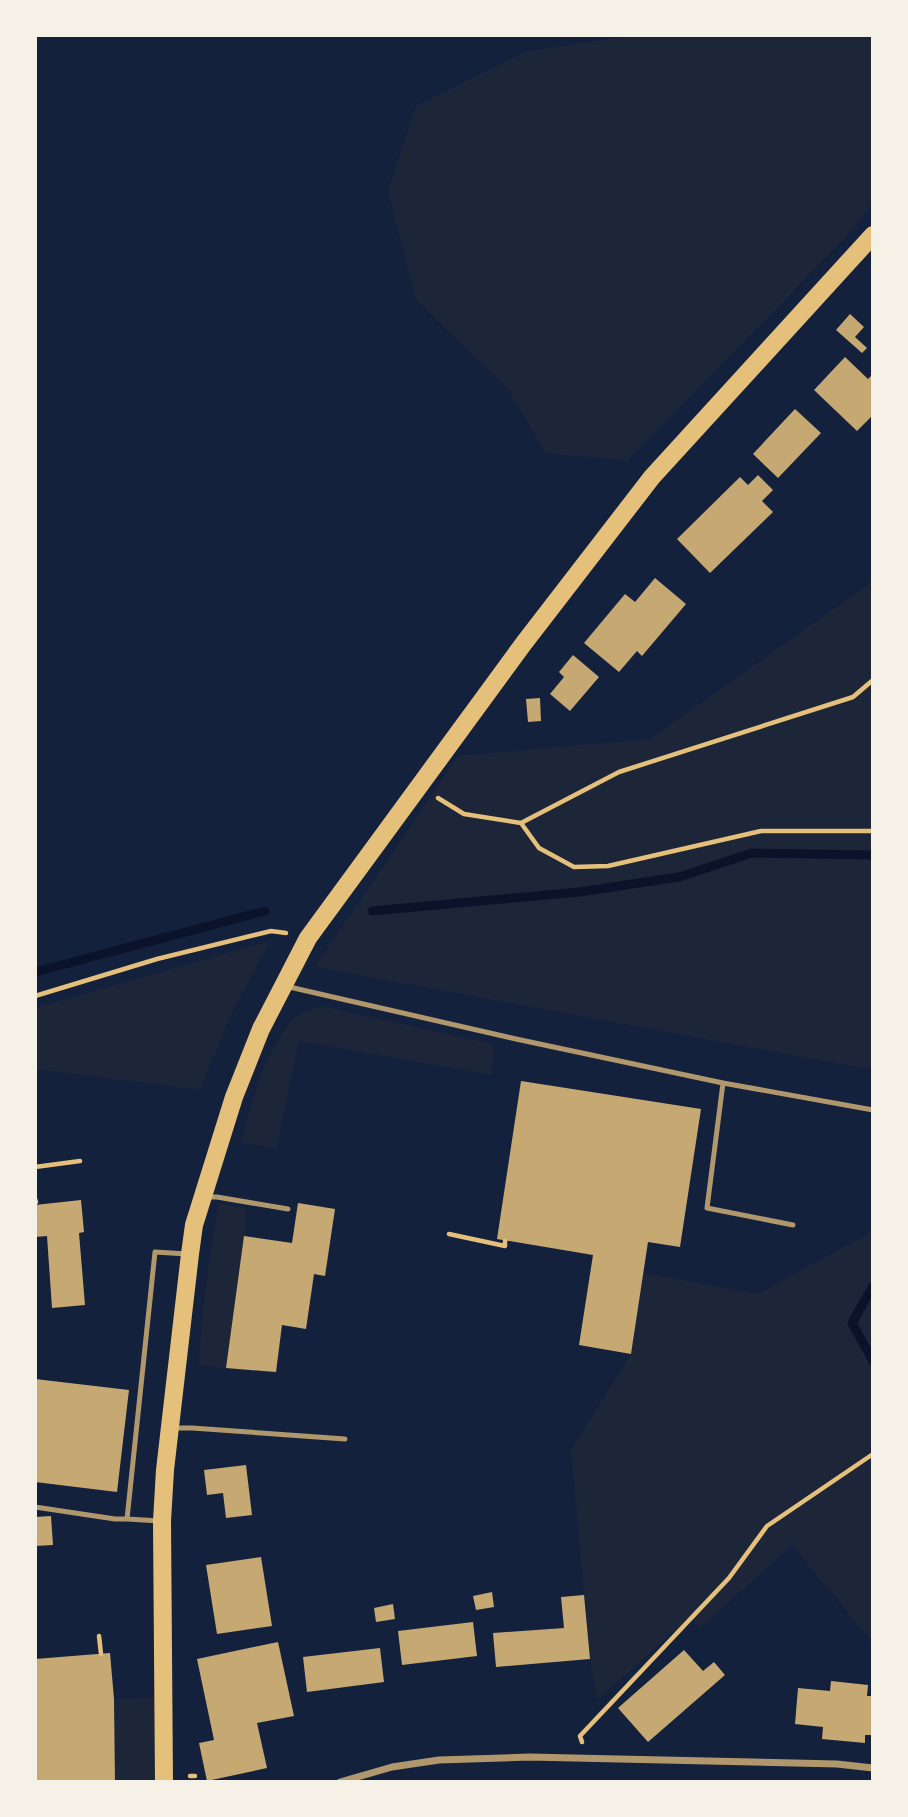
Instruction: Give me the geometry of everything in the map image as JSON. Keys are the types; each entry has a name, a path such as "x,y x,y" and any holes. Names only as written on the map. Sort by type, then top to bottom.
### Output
{"main road":[{"path":"164,1782 162,1521 165,1470 190,1254 202,1197 234,1097 261,1029 307,938 524,643 652,477 873,235"}],"street":[{"path":"340,1782 392,1767 439,1760 529,1757 837,1764 873,1768"}],"lane":[{"path":"283,986 723,1083 873,1110"},
{"path":"723,1083 707,1208 793,1225"},
{"path":"202,1197 288,1209"},
{"path":"127,1519 155,1252 190,1254"},
{"path":"170,1428 345,1439"},
{"path":"35,1507 115,1520 162,1521"}],"path":[{"path":"420,785 464,814 521,823 619,772 853,697 873,680"},
{"path":"521,823 539,848 574,867 608,866 761,831 873,831"},
{"path":"35,996 157,959 271,930 307,938"},
{"path":"35,1167 80,1161"},
{"path":"449,1234 505,1246 505,1241"},
{"path":"585,1758 580,1737 729,1578 767,1526 873,1454"},
{"path":"99,1636 101,1654"}],"shaded area":[{"path":"638,35 873,35 873,204 846,237 627,461 545,453 509,390 416,300 388,191 416,106 528,51"},
{"path":"873,581 873,1070 315,967 458,756 650,739"},
{"path":"270,941 231,1014 200,1090 35,1069 35,1008"},
{"path":"321,1006 493,1044 492,1075 299,1041 276,1149 241,1142 261,1076 276,1044 296,1017"},
{"path":"219,1204 246,1208 226,1368 199,1365 206,1284"},
{"path":"873,1231 873,1643 792,1545 700,1628 690,1617 597,1700 590,1659 571,1450 631,1354 644,1273 758,1294"},
{"path":"157,1697 157,1782 115,1782 114,1699"}],"building":[{"path":"850,314 864,327 855,337 867,348 862,353 836,330"},
{"path":"845,357 868,379 873,374 873,415 857,431 814,390"},
{"path":"795,409 821,433 778,478 753,454"},
{"path":"758,475 773,490 762,501 773,512 710,573 677,539 740,477 748,485"},
{"path":"655,578 686,604 642,656 637,651 619,672 584,643 625,594 635,602"},
{"path":"573,655 599,677 570,711 550,694 564,677 559,672"},
{"path":"540,698 541,721 528,722 526,699"},
{"path":"521,1081 701,1109 680,1247 648,1242 631,1354 579,1345 593,1255 497,1239"},
{"path":"81,1200 84,1232 79,1233 85,1305 52,1308 47,1236 35,1237 35,1205"},
{"path":"298,1203 335,1209 325,1276 314,1274 306,1329 282,1325 276,1372 226,1368 244,1236 292,1243"},
{"path":"35,1379 129,1390 117,1492 35,1482"},
{"path":"246,1465 252,1515 226,1518 223,1493 207,1495 204,1470"},
{"path":"51,1516 53,1545 35,1546 35,1517"},
{"path":"261,1557 272,1626 217,1634 206,1565"},
{"path":"492,1592 494,1607 476,1610 473,1596"},
{"path":"584,1595 590,1659 496,1667 493,1633 564,1628 561,1597"},
{"path":"393,1604 395,1619 376,1622 374,1608"},
{"path":"473,1622 477,1656 402,1665 398,1631"},
{"path":"278,1642 294,1716 257,1723 267,1768 207,1781 199,1743 214,1740 197,1659"},
{"path":"380,1648 384,1682 307,1692 303,1657"},
{"path":"684,1650 703,1671 714,1662 725,1675 648,1742 618,1708"},
{"path":"110,1653 114,1699 115,1782 35,1782 35,1659"},
{"path":"831,1681 868,1685 867,1696 873,1696 873,1720 872,1735 865,1735 865,1743 822,1739 823,1727 795,1724 798,1688 830,1691"}],"waterway":[{"path":"372,911 579,892 679,877 752,853 873,855"},
{"path":"35,972 265,911"},
{"path":"873,1286 852,1323 873,1361"}]}
